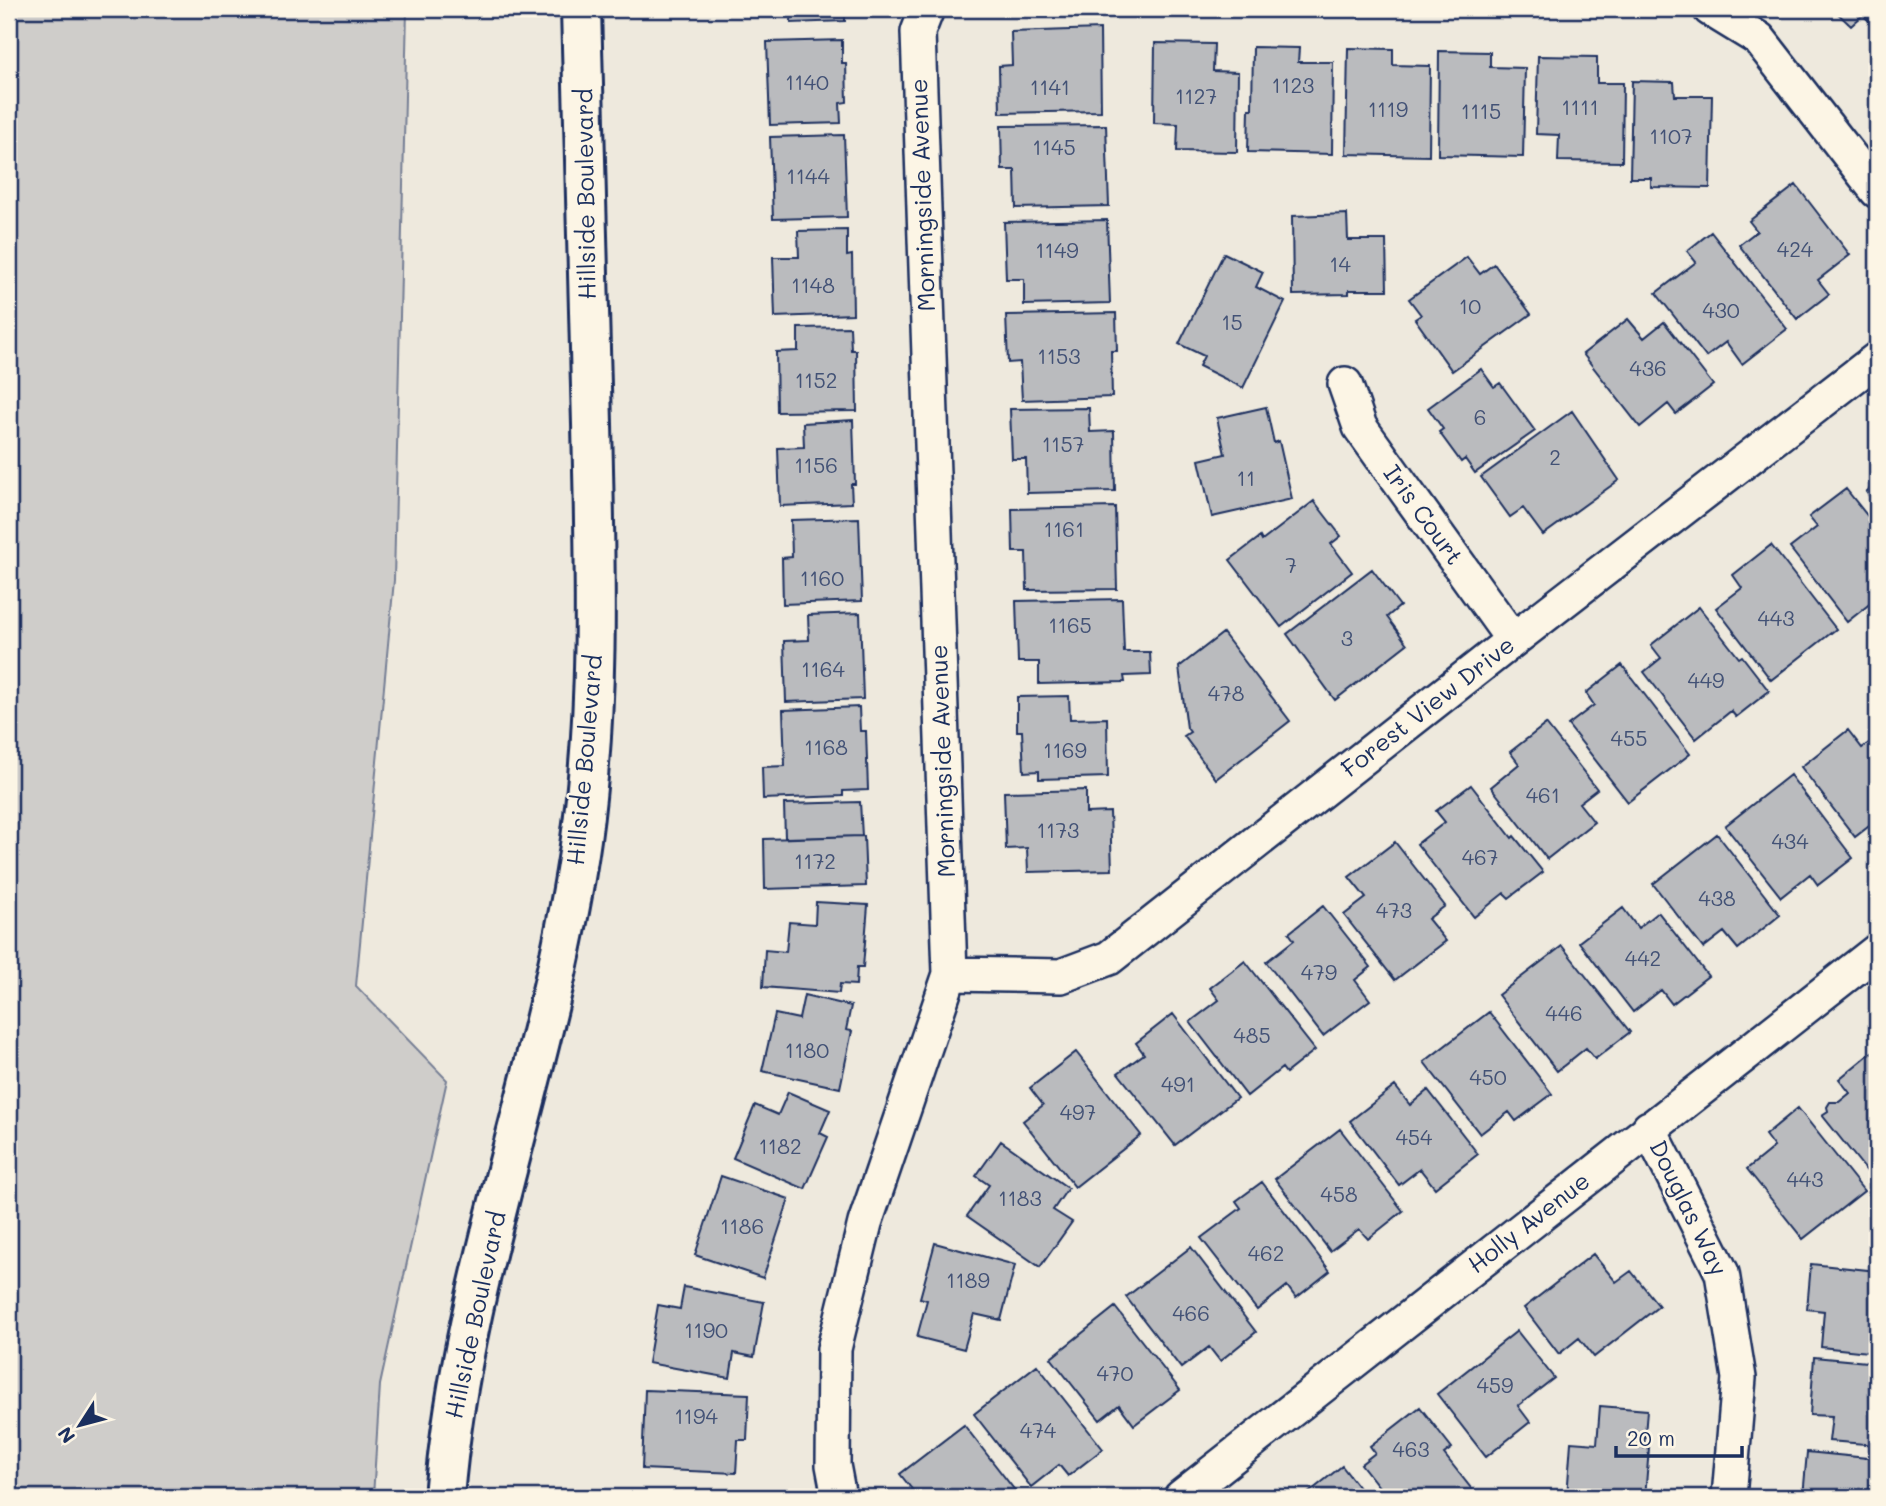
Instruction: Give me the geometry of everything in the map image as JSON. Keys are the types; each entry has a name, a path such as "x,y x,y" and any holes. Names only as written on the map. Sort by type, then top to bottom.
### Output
{"main road":[{"name":"Hillside Boulevard","path":"444,1497 453,1425 474,1313 560,959 576,875 589,779 594,711 595,589 581,9"}],"street":[{"name":"Morningside Avenue","path":"839,1497 833,1465 834,1349 865,1223 950,974 918,32 927,9"},
{"path":"1710,9 1759,39 1877,191"},
{"name":"Forest View Drive","path":"950,974 1061,976 1109,958 1513,640 1877,359"},
{"name":"Iris Court","path":"1345,384 1360,427 1513,640"},
{"name":"Holly Avenue","path":"1181,1497 1877,951"},
{"name":"Douglas Way","path":"1649,1128 1722,1273 1739,1378 1728,1497"}],"shaded area":[{"path":"9,9 407,9 394,580 356,986 447,1080 380,1385 373,1497 9,1497"}],"building":[{"path":"791,9 845,9 845,21 791,23"},
{"path":"1833,9 1877,9 1877,29 1863,15 1851,26"},
{"path":"1100,29 1101,111 1000,113 999,66 1012,65 1011,32"},
{"path":"842,40 842,63 846,63 847,102 840,103 841,123 770,125 767,42"},
{"path":"1155,43 1214,44 1213,71 1238,72 1237,152 1177,151 1178,124 1154,123"},
{"path":"1253,47 1299,48 1298,62 1333,62 1332,154 1248,152"},
{"path":"1348,48 1393,49 1393,65 1430,66 1429,156 1346,154"},
{"path":"1439,51 1490,52 1490,67 1525,68 1523,157 1438,155"},
{"path":"1538,56 1597,57 1597,83 1623,83 1622,162 1558,161 1559,135 1536,134"},
{"path":"1632,81 1674,82 1675,96 1712,96 1710,188 1651,187 1651,178 1630,178"},
{"path":"1106,125 1109,206 1016,208 1015,170 1002,170 1001,126"},
{"path":"844,135 847,217 773,219 770,137"},
{"path":"1796,185 1850,255 1818,280 1829,294 1797,319 1739,245 1757,231 1749,221"},
{"path":"1347,214 1348,240 1386,240 1387,290 1293,295 1292,216"},
{"path":"1107,220 1110,303 1024,305 1024,279 1006,279 1004,222"},
{"path":"847,230 847,256 852,255 853,314 775,317 773,257 799,257 798,231"},
{"path":"1711,232 1787,329 1742,364 1726,342 1706,357 1656,293 1696,262 1687,251"},
{"path":"1224,253 1263,272 1256,287 1285,302 1243,388 1199,366 1204,356 1179,344"},
{"path":"1467,257 1480,274 1494,264 1531,314 1452,371 1415,319 1421,315 1409,299"},
{"path":"1116,313 1117,351 1111,351 1112,397 1022,400 1020,362 1008,363 1006,315"},
{"path":"1628,319 1644,338 1664,322 1713,385 1676,414 1668,404 1640,427 1583,354"},
{"path":"850,327 851,350 856,350 857,411 777,412 776,352 798,351 798,328"},
{"path":"1481,369 1494,387 1500,383 1535,431 1475,473 1465,459 1461,462 1439,432 1443,429 1428,408"},
{"path":"1266,407 1274,443 1279,441 1292,499 1212,517 1199,460 1225,454 1217,418"},
{"path":"1089,408 1090,432 1114,431 1115,491 1027,493 1026,459 1012,459 1010,409"},
{"path":"1572,411 1619,480 1543,535 1523,508 1510,517 1481,477"},
{"path":"853,420 855,484 851,484 852,503 780,506 778,448 804,447 803,423"},
{"path":"1877,483 1877,506 1866,492"},
{"path":"1846,489 1877,528 1877,598 1847,622 1790,548 1817,527 1809,517"},
{"path":"1314,501 1341,536 1331,544 1352,572 1281,627 1230,560 1260,537 1262,541"},
{"path":"1115,507 1117,589 1027,590 1026,552 1013,552 1012,509"},
{"path":"859,518 862,601 783,604 782,558 792,557 791,520"},
{"path":"1771,545 1836,629 1771,680 1716,608 1742,588 1733,575"},
{"path":"1372,569 1400,606 1387,617 1407,644 1335,700 1287,634"},
{"path":"1122,599 1124,652 1150,652 1151,675 1124,676 1125,682 1039,684 1039,662 1018,662 1016,601"},
{"path":"1699,607 1769,691 1736,717 1731,711 1696,739 1644,672 1661,658 1651,645"},
{"path":"860,613 863,699 786,702 784,641 809,640 808,615"},
{"path":"1223,633 1290,721 1216,779 1184,736 1190,732 1187,728 1179,667"},
{"path":"1622,665 1690,754 1628,802 1568,725 1594,705 1586,693"},
{"path":"1069,696 1070,719 1107,718 1108,777 1039,779 1039,771 1024,772 1022,731 1017,731 1017,697"},
{"path":"859,707 860,731 866,731 868,790 843,791 843,796 763,799 762,767 785,766 783,710"},
{"path":"1546,724 1597,789 1579,803 1594,822 1547,859 1491,787 1519,764 1510,752"},
{"path":"1848,730 1862,748 1877,737 1877,820 1855,837 1801,767"},
{"path":"1790,775 1853,858 1818,885 1810,874 1781,897 1725,826"},
{"path":"1471,785 1512,838 1514,836 1543,872 1509,898 1504,893 1474,917 1417,844 1445,822 1436,811"},
{"path":"1086,790 1086,813 1110,812 1112,870 1028,872 1027,848 1006,849 1004,792"},
{"path":"860,802 862,836 785,838 784,804"},
{"path":"1717,834 1780,915 1738,949 1724,932 1703,948 1653,884"},
{"path":"864,836 866,886 765,889 764,839"},
{"path":"1395,842 1445,906 1428,919 1446,941 1395,980 1344,915 1366,898 1349,877"},
{"path":"816,902 868,905 863,967 857,967 856,985 840,984 839,993 763,987 765,950 786,952 789,922 815,924"},
{"path":"1323,906 1371,967 1355,980 1370,1000 1323,1036 1266,962 1294,940 1289,933"},
{"path":"1623,908 1638,928 1658,912 1708,976 1672,1004 1661,990 1633,1012 1579,942"},
{"path":"1562,946 1630,1032 1595,1059 1586,1048 1557,1071 1498,995"},
{"path":"1245,961 1315,1050 1286,1073 1282,1068 1247,1096 1190,1022 1219,1000 1210,988"},
{"path":"804,995 851,1006 846,1030 852,1031 840,1088 762,1071 775,1014 799,1019"},
{"path":"1489,1012 1552,1094 1516,1121 1509,1112 1480,1134 1424,1062"},
{"path":"1173,1014 1237,1098 1175,1145 1118,1073 1144,1054 1136,1043"},
{"path":"1076,1052 1141,1135 1075,1187 1023,1121 1043,1105 1030,1088"},
{"path":"1872,1052 1877,1059 1877,1184 1822,1115 1828,1111 1830,1102 1839,1102 1850,1093 1839,1079"},
{"path":"1395,1086 1410,1105 1428,1090 1478,1154 1435,1188 1420,1169 1399,1185 1350,1121"},
{"path":"788,1092 830,1110 820,1133 828,1137 805,1189 733,1158 755,1105 778,1115"},
{"path":"1798,1108 1864,1191 1803,1239 1747,1169 1774,1147 1765,1135"},
{"path":"1340,1129 1403,1211 1368,1239 1359,1229 1330,1251 1275,1179"},
{"path":"1001,1141 1068,1188 1053,1210 1072,1222 1040,1267 967,1216 989,1185 976,1176"},
{"path":"721,1176 789,1199 763,1278 695,1255"},
{"path":"1262,1182 1330,1271 1296,1298 1287,1286 1257,1310 1201,1238 1241,1208 1236,1201"},
{"path":"935,1243 1015,1265 1001,1320 974,1314 964,1349 917,1337 927,1300 920,1298"},
{"path":"1191,1247 1256,1332 1220,1361 1209,1347 1181,1368 1126,1297"},
{"path":"1593,1254 1616,1282 1631,1271 1659,1306 1594,1357 1579,1338 1559,1354 1524,1308"},
{"path":"1811,1264 1877,1271 1877,1353 1821,1347 1824,1311 1807,1309"},
{"path":"684,1287 764,1302 754,1357 734,1353 730,1378 648,1363 658,1305 680,1309"},
{"path":"1115,1307 1180,1390 1134,1425 1119,1405 1100,1420 1051,1358"},
{"path":"1517,1331 1554,1378 1518,1406 1530,1422 1486,1457 1437,1394"},
{"path":"1814,1357 1877,1363 1877,1445 1829,1441 1832,1416 1810,1415"},
{"path":"1037,1365 1103,1449 1068,1476 1059,1465 1031,1487 974,1414"},
{"path":"645,1390 749,1394 747,1440 738,1440 736,1473 642,1469"},
{"path":"1600,1406 1647,1410 1644,1448 1649,1448 1645,1497 1567,1497 1571,1442 1597,1444"},
{"path":"1420,1407 1452,1448 1444,1454 1478,1497 1387,1497 1361,1464 1375,1453 1370,1446"},
{"path":"964,1425 1020,1497 918,1497 900,1474"},
{"path":"1807,1452 1877,1459 1877,1497 1803,1497"},
{"path":"1342,1466 1366,1497 1310,1497 1307,1494"}]}
